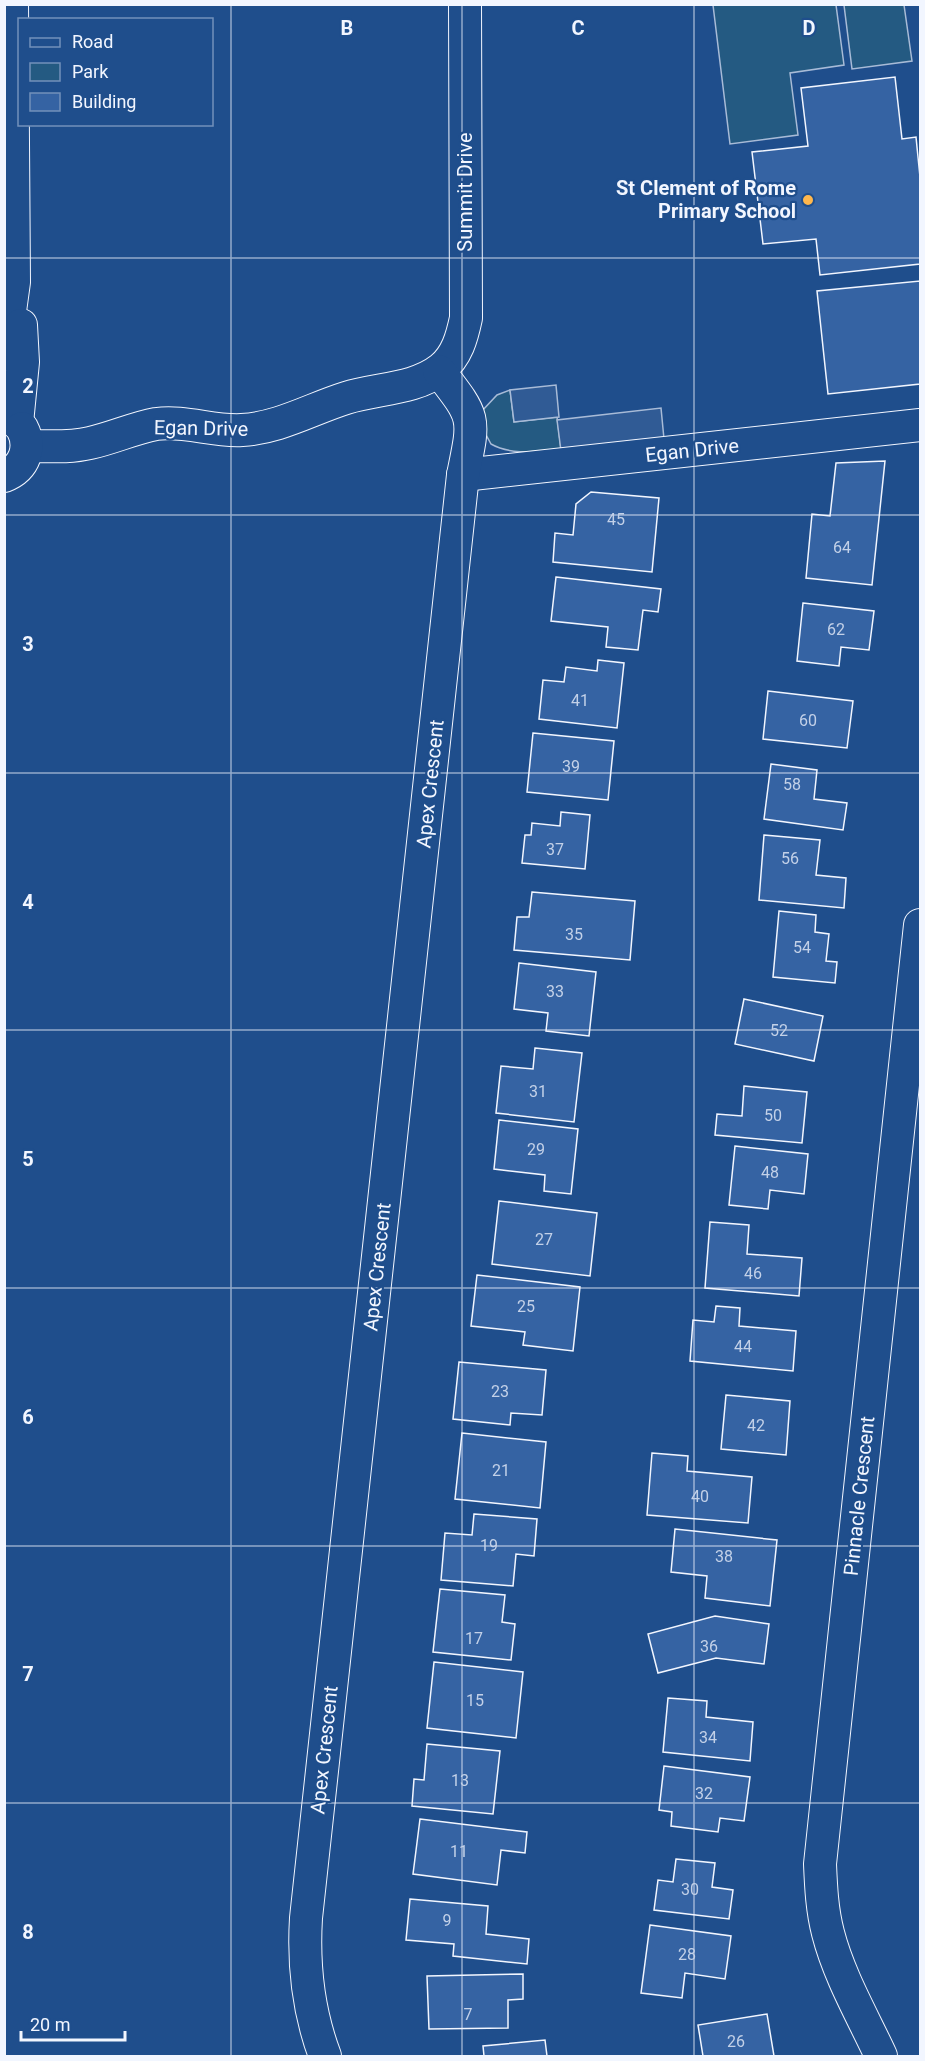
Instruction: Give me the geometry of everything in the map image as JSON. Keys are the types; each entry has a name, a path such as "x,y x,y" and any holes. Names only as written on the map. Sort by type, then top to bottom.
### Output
{"street":[{"path":"4,355 14,282 12,4"},
{"name":"Summit Drive","path":"439,371 457,350 463,336 466,318 465,4"},
{"path":"4,476 12,473 21,465 25,457 16,428 23,362 21,322 14,282"},
{"path":"439,371 438,389 458,441 464,475"},
{"name":"Egan Drive","path":"16,428 68,447 157,424 238,430 255,429 276,425 344,398 417,382 439,371"},
{"name":"Egan Drive","path":"464,475 921,425"},
{"name":"Apex Crescent","path":"326,2056 309,2004 305,1976 306,1918 464,475"},
{"name":"Pinnacle Crescent","path":"881,2056 843,1973 828,1933 822,1900 820,1864 921,925"}],"green space":[{"path":"713,5 836,5 844,65 790,73 798,135 730,144"},
{"path":"844,5 904,5 912,61 852,69"},
{"path":"510,390 514,422 557,417 561,449 516,451 491,444 484,431 481,412 497,395"}],"shaded area":[{"path":"556,385 559,417 514,422 510,390"},
{"path":"661,408 664,439 561,451 557,420"}],"building":[{"path":"895,77 902,139 916,137 920,177 920,264 820,275 816,239 763,244 752,152 808,146 801,88"},
{"path":"920,281 920,384 828,394 817,291"},
{"path":"885,461 872,585 806,578 812,514 830,516 836,463"},
{"path":"591,492 659,498 652,572 553,562 555,533 573,535 576,504"},
{"path":"556,577 661,589 658,612 643,610 638,650 606,647 608,627 551,621"},
{"path":"803,603 874,611 869,650 841,647 839,666 797,661"},
{"path":"598,660 624,663 617,728 539,719 543,680 564,682 566,667 597,671"},
{"path":"768,691 853,701 847,748 763,739"},
{"path":"533,733 614,741 608,800 527,792"},
{"path":"771,764 817,770 814,799 847,803 843,830 764,819"},
{"path":"561,812 590,815 585,869 522,863 525,835 531,835 532,823 560,826"},
{"path":"764,835 820,840 816,875 846,878 844,908 759,900"},
{"path":"532,892 635,901 630,960 514,950 517,917 529,917"},
{"path":"779,911 816,915 815,932 829,934 826,961 837,962 835,983 773,977"},
{"path":"519,963 596,972 589,1036 546,1031 548,1013 514,1009"},
{"path":"744,999 823,1016 814,1061 735,1044"},
{"path":"535,1048 582,1053 574,1122 496,1113 501,1066 533,1069"},
{"path":"744,1086 807,1092 802,1143 715,1135 717,1114 742,1116"},
{"path":"499,1120 578,1129 571,1194 544,1191 545,1175 494,1169"},
{"path":"735,1146 808,1154 804,1194 770,1190 768,1209 729,1205"},
{"path":"499,1201 597,1213 590,1276 492,1264"},
{"path":"710,1222 749,1225 747,1254 802,1258 799,1296 705,1288"},
{"path":"477,1275 580,1287 573,1351 523,1345 525,1332 471,1326"},
{"path":"716,1306 740,1308 739,1326 796,1331 793,1371 690,1361 693,1320 714,1322"},
{"path":"459,1362 546,1370 542,1415 511,1413 510,1425 453,1419"},
{"path":"726,1395 790,1401 786,1455 721,1449"},
{"path":"462,1433 546,1442 540,1508 455,1499"},
{"path":"652,1453 688,1456 687,1471 752,1477 748,1523 647,1515"},
{"path":"474,1514 537,1519 534,1556 516,1554 513,1586 441,1580 445,1533 472,1535"},
{"path":"675,1529 777,1540 770,1606 705,1598 707,1576 671,1572"},
{"path":"440,1589 505,1595 502,1622 515,1624 511,1660 433,1652"},
{"path":"715,1616 769,1624 764,1664 716,1658 658,1673 648,1634"},
{"path":"434,1662 523,1672 516,1738 427,1728"},
{"path":"668,1698 707,1701 706,1717 753,1722 750,1761 663,1752"},
{"path":"427,1744 500,1751 493,1814 412,1806 414,1779 424,1780"},
{"path":"664,1766 750,1777 744,1821 720,1818 718,1832 671,1826 672,1812 659,1810"},
{"path":"420,1819 527,1832 525,1853 501,1850 497,1885 413,1874"},
{"path":"676,1859 715,1863 712,1887 733,1890 729,1919 654,1910 658,1880 673,1882"},
{"path":"410,1899 488,1906 486,1934 529,1939 527,1964 453,1956 454,1944 406,1940"},
{"path":"650,1925 731,1936 725,1979 685,1973 682,1998 641,1993"},
{"path":"523,1974 523,1999 508,2000 508,2028 429,2029 427,1976"},
{"path":"767,2014 774,2056 703,2056 698,2025"},
{"path":"545,2040 547,2056 484,2056 483,2046"}],"place":[{"name":"St Clement of Rome Primary School","path":"808,200"}]}
